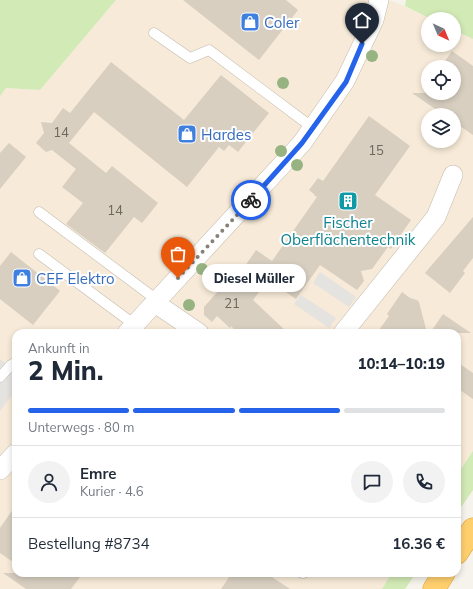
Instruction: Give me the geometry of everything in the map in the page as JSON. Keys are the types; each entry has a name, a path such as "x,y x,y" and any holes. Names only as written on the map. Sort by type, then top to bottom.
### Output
{"highway":[{"path":"461,547 473,529"},
{"path":"434,589 442,577"}],"street":[{"path":"131,329 302,143 346,82 374,20 379,0"},
{"path":"346,329 436,217 453,175"},
{"path":"156,302 193,329"},
{"path":"0,470 12,457"}],"lane":[{"path":"154,33 190,58 209,50 313,128"},
{"path":"39,212 156,302"},
{"path":"39,254 131,329"},
{"path":"0,377 12,364"}],"shaded area":[{"path":"116,0 389,0 421,14 421,52 461,52 461,33 473,39 473,451 461,470 461,329 12,329 12,577 390,577 382,589 0,589 0,96 6,88 40,90"},
{"path":"320,272 356,297 349,307 313,283"},
{"path":"301,295 336,318 329,328 294,304"},
{"path":"0,359 12,368 12,395 0,411"}],"green space":[{"path":"0,0 116,0 40,90 6,88 0,96"},
{"path":"406,0 473,0 473,39 461,33 461,12 421,12 421,14 405,6"},
{"path":"473,451 473,490 461,507 461,469"},
{"path":"390,577 413,577 405,589 382,589"}],"building":[{"name":"Coler","path":"183,0 286,0 298,10 259,60"},
{"path":"451,52 453,52 473,66 473,135 461,127 461,108 434,108 422,100 461,100 461,60 446,60"},
{"name":"Hardes","path":"111,62 184,120 221,75 269,113 238,152 229,145 224,151 219,147 187,187 94,112 69,143 106,173 112,166 158,203 142,223 134,217 105,253 66,224 83,203 62,187 76,169 52,150 46,152 36,143 44,133 41,122 52,123 63,108 70,113"},
{"path":"412,93 421,93 421,99"},
{"path":"369,116 410,146 375,195 411,220 391,249 388,247 372,269 361,271 364,281 357,290 320,265 296,299 268,280 253,300 284,329 234,329 231,326 230,328 217,316 212,322 204,315 204,307 230,278 234,282 256,250 272,261 317,197 309,190 318,178 323,181"},
{"path":"9,143 26,157 0,189 0,153"},
{"path":"473,217 473,258 463,271 465,273 450,293 425,273"},
{"name":"CEF Elektro","path":"11,252 60,291 33,325 0,299 0,266"},
{"path":"402,292 419,302 426,329 380,329 389,316 387,314"},
{"path":"443,314 471,333 461,333 461,329 433,329"},
{"path":"461,365 473,373 473,399 461,391"},
{"path":"12,511 12,561 0,553 0,528"},
{"path":"3,573 12,573 12,577 80,577 71,589 26,589"},
{"path":"229,577 272,577 290,589 221,589"}],"way so far":[{"path":"178,278 251,200"}],"place":[{"name":"Coler","path":"250,22"},
{"name":"Hardes","path":"187,134"},
{"name":"Fischer Oberflächentechnik","path":"348,201"},
{"name":"CEF Elektro","path":"22,278"},
{"name":"Diesel Müller","path":"178,278"}],"route":[{"path":"251,200 302,143 346,82 362,44"}]}
